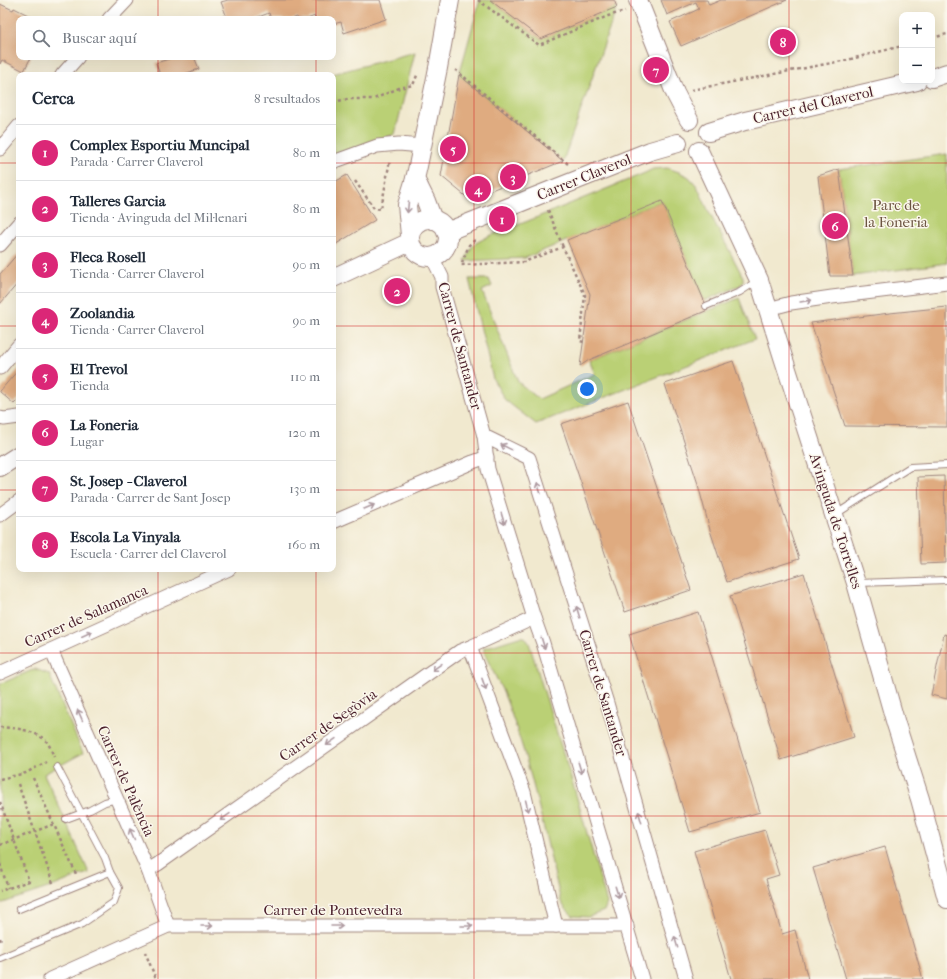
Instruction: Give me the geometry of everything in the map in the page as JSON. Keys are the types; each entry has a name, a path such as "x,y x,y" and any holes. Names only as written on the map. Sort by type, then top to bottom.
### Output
{"street":[{"path":"116,7 127,0"},
{"path":"410,238 412,229 416,224 427,220 438,222 445,228 448,237 446,246 439,255 432,257 421,256 412,248 410,238 406,205 415,179 438,68 450,0"},
{"path":"640,4 675,93 689,120"},
{"path":"65,72 75,60"},
{"path":"935,77 947,74"},
{"name":"Carrer del Claverol","path":"709,132 745,121 904,84"},
{"path":"689,120 697,120 703,123 709,132 709,140 707,145 703,150 694,153 685,151 681,148 676,137 681,125 685,121 689,120"},
{"path":"0,149 16,130"},
{"path":"0,149 16,137"},
{"name":"Carrer Claverol","path":"446,232 650,151 678,143"},
{"path":"336,161 377,146 399,144 422,146"},
{"name":"Avinguda de Torrelles","path":"699,151 759,280 856,583 896,724 920,799 947,900"},
{"path":"415,179 426,200 433,220"},
{"path":"0,245 16,226"},
{"path":"336,276 410,238"},
{"name":"Carrer de Santander","path":"432,257 442,277 442,287 484,436 488,469 543,643 642,979"},
{"path":"768,309 791,303 832,297 947,283"},
{"path":"0,368 16,349"},
{"path":"0,418 16,417"},
{"name":"Carrer de Santander","path":"484,436 529,458 607,703 686,979"},
{"path":"0,467 16,457"},
{"path":"336,521 487,457"},
{"path":"0,515 16,502"},
{"name":"Carrer de Salamanca","path":"0,673 222,572"},
{"name":"Carrer de Segòvia","path":"148,870 460,651 534,618"},
{"path":"470,647 524,792 556,926"},
{"name":"Carrer de Palència","path":"51,650 148,870 168,926"},
{"name":"Carrer de Pontevedra","path":"50,979 168,926 627,926"}],"lane":[{"path":"706,306 740,292 759,280"},
{"path":"835,515 910,467 947,465"},
{"path":"856,583 947,580"},
{"path":"0,958 82,924 114,902 119,888 57,767"},
{"path":"66,819 81,814 105,802 117,799"},
{"path":"19,909 110,872"}],"path":[{"path":"478,0 539,45 640,4"},
{"path":"935,37 947,34"},
{"path":"675,93 847,60 899,47"},
{"path":"336,101 348,99 374,99 399,88 413,85 420,70 438,68 457,71 568,164 575,181"},
{"path":"355,181 374,208 381,210 393,144"},
{"path":"548,210 585,295 580,341 584,342"},
{"path":"477,239 469,244 461,264 524,262 563,247"},
{"path":"0,727 14,728 37,734 48,743 57,767"},
{"path":"0,779 26,773 54,758"},
{"path":"33,778 78,876"},
{"path":"18,784 54,886"},
{"path":"0,802 29,881 0,891"},
{"path":"0,845 66,819"},
{"path":"0,864 8,888"},
{"path":"0,938 0,942"},
{"path":"146,956 156,979"}],"green space":[{"path":"480,0 490,0 541,39 617,7 563,161 459,75"},
{"path":"415,52 395,134 336,158 336,73"},
{"name":"Parc de la Foneria","path":"947,154 947,263 853,276 839,169"},
{"path":"667,168 689,177 697,186 743,277 741,285 704,301 662,201 525,258 465,261 472,247 489,236 653,169"},
{"path":"469,279 489,279 492,286 482,291 518,382 539,399 595,374 589,360 739,298 755,339 536,424 505,400 493,379"},
{"path":"519,637 525,637 529,643 575,791 607,903 604,911 588,917 573,916 561,902 524,751 505,696 484,652 484,648"},
{"path":"35,669 49,674 83,753 44,774 89,873 0,904 0,684"}],"building":[{"path":"228,0 380,0 386,19 344,33 341,22 336,23 336,16 270,16 269,13 261,16 224,16 226,15 221,2"},
{"path":"490,0 614,0 617,7 541,39"},
{"path":"661,0 707,0 709,5 721,0 787,0 681,46 670,22 699,9 696,2 667,15"},
{"path":"0,4 13,10 14,8 30,16 16,16 16,60 30,60 24,71 2,60 0,64"},
{"path":"166,60 195,60 199,69 190,72 159,72 156,63"},
{"path":"459,75 563,161 469,199 441,176"},
{"path":"839,169 853,276 830,276 818,176"},
{"path":"347,175 375,220 336,244 336,181"},
{"path":"662,201 708,310 589,360 580,366 590,294 567,240"},
{"path":"16,255 16,285 0,304 0,274"},
{"path":"947,307 947,427 845,426 811,323"},
{"path":"733,361 799,559 727,582 710,530 697,481 665,384"},
{"path":"16,372 16,402 14,404 0,391"},
{"path":"628,401 691,590 625,612 561,424"},
{"path":"944,476 946,563 921,564 918,477"},
{"path":"804,573 854,737 781,760 730,596"},
{"path":"698,612 760,812 690,832 629,634"},
{"path":"944,634 947,635 947,699 931,695"},
{"path":"765,830 779,875 766,879 782,934 795,930 808,979 731,979 694,851"},
{"path":"885,847 923,979 846,979 813,868"}],"place":[{"name":"Escola La Vinyala","path":"783,42"},
{"name":"St. Josep - Claverol","path":"656,70"},
{"name":"El Trevol","path":"453,149"},
{"name":"Fleca Rosell","path":"513,177"},
{"name":"Zoolandia","path":"478,189"},
{"name":"Complex Esportiu Muncipal","path":"502,219"},
{"name":"La Foneria","path":"835,226"},
{"name":"Talleres Garcia","path":"397,291"}]}
